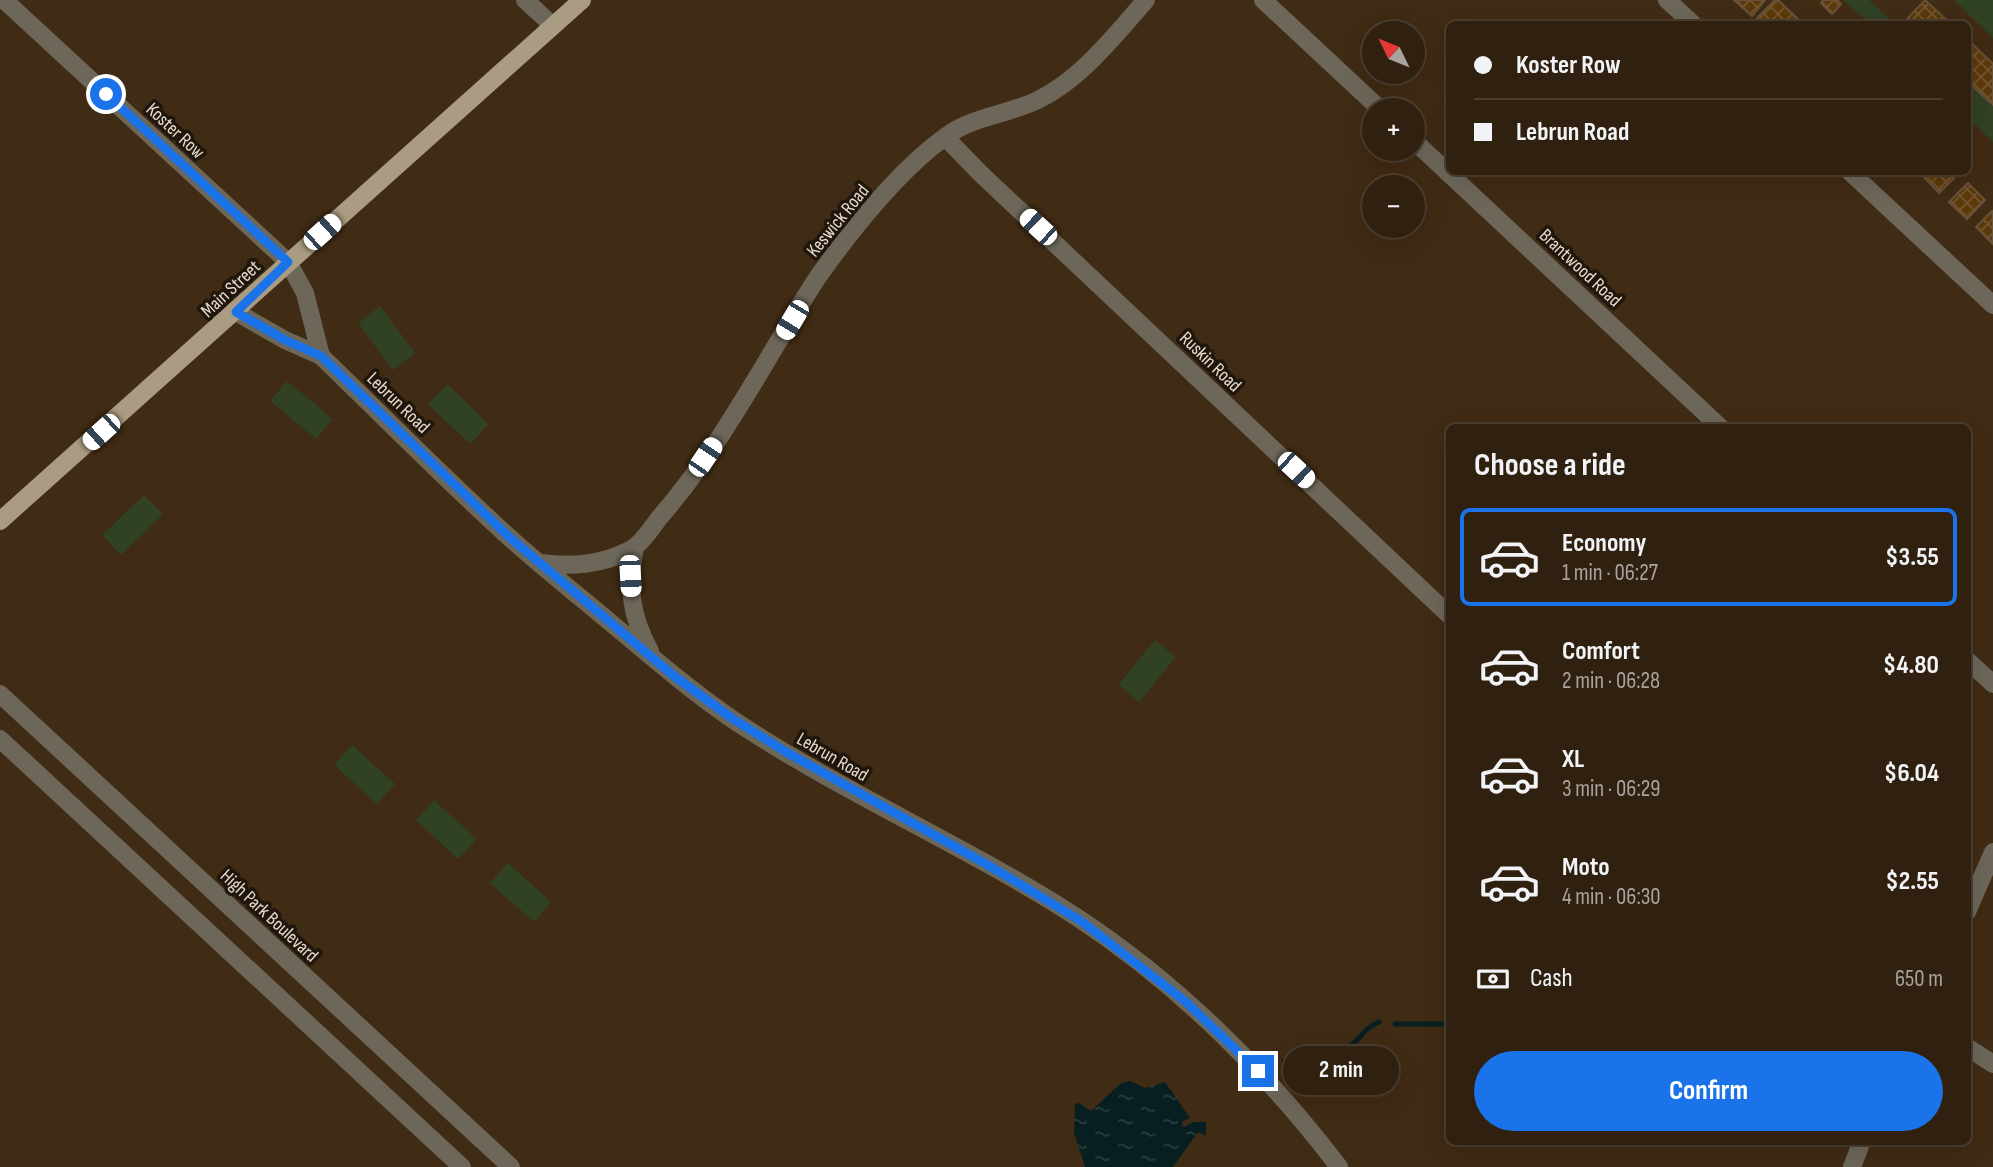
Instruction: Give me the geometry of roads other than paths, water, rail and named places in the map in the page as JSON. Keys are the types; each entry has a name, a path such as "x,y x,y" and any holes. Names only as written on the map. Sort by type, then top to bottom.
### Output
{"main road":[{"name":"Main Street","path":"1,517 236,312 288,262 582,0"}],"street":[{"name":"Koster Row","path":"4,0 288,262"},
{"path":"525,0 553,26"},
{"name":"Keswick Road","path":"538,563 588,565 635,547 679,496 818,277 851,232 895,183 945,137 979,118 1035,101 1058,89 1092,60 1146,0"},
{"path":"1263,0 1368,98"},
{"path":"1667,0 1690,21"},
{"name":"Ruskin Road","path":"945,137 1446,612"},
{"name":"Brantwood Road","path":"1425,151 1446,171"},
{"name":"Brantwood Road","path":"1450,175 1717,424"},
{"path":"1853,175 1993,305"},
{"path":"288,262 305,293 321,356"},
{"name":"Lebrun Road","path":"236,312 285,340 321,356 538,563 654,659 733,719 786,752 993,868 1081,921 1116,946 1186,1002 1247,1060 1339,1167"},
{"path":"635,547 630,576 632,605 640,633 654,659"},
{"path":"1971,664 1993,684"},
{"name":"High Park Boulevard","path":"0,694 511,1167"},
{"path":"0,739 463,1167"},
{"path":"34,770 57,747"},
{"path":"1971,903 1993,852"},
{"path":"1971,1050 1993,1064"},
{"path":"391,1101 414,1077"},
{"path":"1852,1167 1860,1145"}],"water":[{"path":"1130,1081 1145,1088 1165,1082 1190,1118 1183,1121 1184,1127 1193,1122 1206,1122 1206,1136 1198,1132 1173,1167 1085,1167 1074,1133 1075,1104 1079,1103 1091,1111 1120,1084"}],"waterway":[{"path":"1284,1061 1314,1061 1333,1056 1342,1052 1367,1029 1379,1022"},
{"path":"1395,1024 1446,1024"}]}
